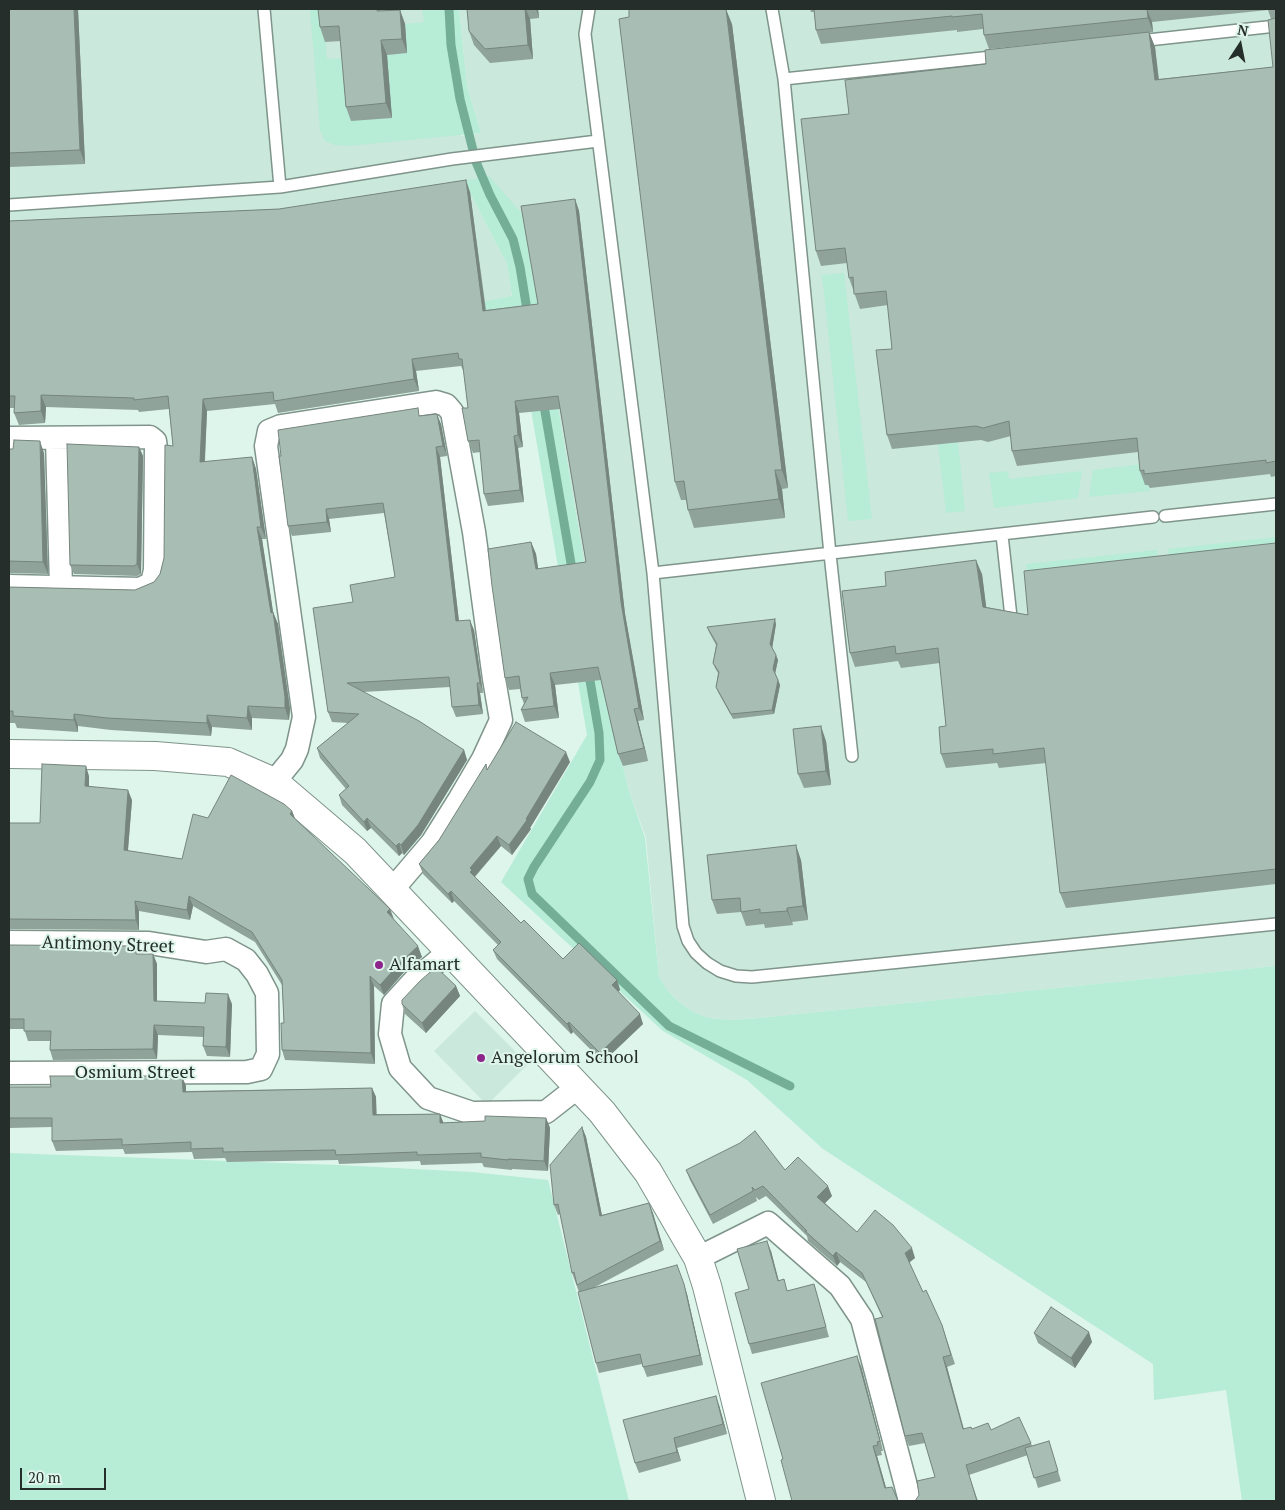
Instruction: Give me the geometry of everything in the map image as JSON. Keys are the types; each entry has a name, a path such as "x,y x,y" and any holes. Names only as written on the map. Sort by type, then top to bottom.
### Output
{"street":[{"path":"274,782 292,760 297,749 304,717 266,446 269,431 281,426 436,402 446,405 452,412 474,532 501,720 484,759 432,843 392,890"},
{"path":"9,438 150,437 155,441 156,448 155,570 152,583 140,589 9,586"},
{"path":"57,439 61,587"},
{"path":"9,754 155,756 228,762 274,782 355,851 602,1112 648,1172 698,1258 707,1286 761,1501"},
{"name":"Antimony Street","path":"9,942 149,944 206,952 226,949 246,960 257,974 267,993 268,1054 261,1069"},
{"path":"450,951 414,981 393,1004 390,1034 400,1068 428,1098 472,1113 546,1112 578,1087"},
{"name":"Osmium Street","path":"9,1073 247,1072 261,1069"},
{"path":"698,1258 768,1223 840,1286 862,1319 910,1501"}],"lane":[{"path":"264,9 280,187"},
{"path":"590,9 585,34 653,573 684,926 688,940 696,953 720,971 736,976 752,977 1276,924"},
{"path":"772,9 784,80 830,554 852,756"},
{"path":"1129,42 1276,26"},
{"path":"784,80 1011,55"},
{"path":"9,205 280,187 452,159 598,141"},
{"path":"1165,516 1276,504"},
{"path":"653,573 1153,517"},
{"path":"1002,535 1011,617"}],"shaded area":[{"path":"9,9 441,9 461,136 481,133 467,86 459,9 1276,9 1276,966 749,1019 709,1018 693,1012 679,1002 668,991 659,977 646,838 628,788 614,729 545,330 464,181 507,264 515,316 9,372"},
{"name":"Angelorum School","path":"475,1011 528,1064 487,1105 434,1051"}],"green space":[{"path":"310,9 323,9 327,59 365,57 405,24 424,22 422,9 459,9 467,86 481,133 348,146 335,145 325,141 320,130"},
{"path":"489,176 526,218 607,698 628,788 645,838 659,977 668,991 693,1012 709,1018 729,1020 1276,966 1276,1501 1242,1501 1226,1390 1154,1400 1153,1364 823,1149 747,1080 663,1031 501,882 587,735 515,317 194,372 9,372 9,347 193,359 512,296 507,264 464,181"},
{"path":"844,273 872,519 848,521 822,275"},
{"path":"958,442 965,511 946,513 938,444"},
{"path":"1143,464 1150,491 1089,497 1093,470"},
{"path":"1008,471 1009,479 1082,471 1078,498 994,508 989,473"},
{"path":"1276,537 1276,557 1171,569 1168,549"},
{"path":"1157,550 1159,570 1029,585 1026,564"},
{"path":"9,1153 337,1165 472,1172 548,1180 629,1501 9,1501"}],"building":[{"path":"9,9 74,9 80,150 9,153"},
{"path":"318,9 400,10 402,39 381,40 386,103 346,107 339,26 320,27"},
{"path":"467,9 525,9 528,45 485,49 469,31"},
{"path":"629,9 726,9 782,470 775,470 779,499 688,510 684,481 675,482 619,19 629,17"},
{"path":"814,9 1147,9 1148,18 984,35 982,14 816,30"},
{"path":"1276,18 1276,461 1266,463 1266,460 1144,474 1144,470 1140,471 1137,438 1012,451 1009,421 983,428 976,426 887,435 876,350 892,349 886,291 854,294 853,277 849,278 845,248 816,251 801,119 849,114 845,80 986,64 985,50 1149,32 1155,80 1273,67 1268,20"},
{"path":"466,180 483,311 538,304 521,206 575,199 621,602 639,708 634,709 644,748 618,754 598,667 550,673 554,706 521,710 528,697 522,698 519,676 505,678 488,549 531,542 536,569 586,562 558,396 515,401 518,435 514,436 520,490 484,494 479,440 468,441 462,408 468,408 462,359 459,359 458,353 412,359 414,379 274,401 273,392 203,399 200,462 252,457 261,527 257,527 271,613 273,612 285,708 248,706 247,718 207,715 207,723 107,718 74,714 74,720 13,716 13,711 9,711 9,587 135,590 154,582 160,574 164,558 165,445 173,446 168,396 134,400 134,398 41,395 41,411 14,413 15,396 9,396 9,221 279,209"},
{"path":"418,408 419,416 437,414 443,446 436,447 456,621 470,620 480,683 477,683 479,705 452,707 449,677 347,683 419,721 464,750 418,825 401,845 399,843 396,846 367,818 364,822 339,795 349,786 317,748 359,714 328,712 313,608 353,602 350,585 395,577 383,503 326,509 327,522 288,526 279,456 281,456 278,430"},
{"path":"14,440 40,441 43,562 9,561 9,449 13,449"},
{"path":"67,444 139,447 137,564 134,566 70,565"},
{"path":"1276,543 1276,869 1060,893 1044,748 993,754 993,749 941,754 939,727 946,726 938,648 896,654 895,646 850,653 842,591 886,586 885,572 976,560 983,607 1028,615 1024,571"},
{"path":"775,619 770,644 776,655 773,669 778,680 772,710 731,714 716,687 719,672 713,663 717,644 707,627"},
{"path":"516,722 566,752 527,820 509,845 497,836 470,868 472,870 470,872 521,923 524,920 563,959 579,943 617,980 612,985 640,1014 600,1053 569,1022 567,1024 493,950 501,942 451,891 448,894 419,864 439,840 486,764 487,770"},
{"path":"821,726 826,771 798,774 793,729"},
{"path":"42,764 86,766 85,786 128,790 124,850 182,859 193,814 208,818 231,775 284,804 292,811 290,814 390,909 387,912 418,946 380,985 370,976 371,1053 282,1050 281,1023 284,1023 282,980 252,932 189,896 187,910 135,901 136,920 9,919 9,823 40,823"},
{"path":"796,845 803,906 787,908 787,911 760,913 760,909 741,912 740,898 712,900 707,855"},
{"path":"9,945 136,946 136,954 153,954 154,1001 205,1003 206,993 228,994 226,1047 203,1046 204,1027 154,1025 153,1049 50,1050 51,1031 24,1031 24,1019 9,1019"},
{"path":"436,967 456,986 422,1023 402,1004 402,1000"},
{"path":"50,1076 182,1076 183,1092 372,1088 373,1115 440,1114 440,1123 485,1121 485,1116 546,1118 544,1161 481,1157 481,1153 417,1155 417,1152 336,1155 335,1150 223,1152 223,1148 191,1149 191,1142 122,1145 122,1139 52,1141 52,1118 9,1118 9,1087 51,1087"},
{"path":"582,1127 600,1216 649,1203 660,1241 577,1285 574,1272 572,1273 558,1204 554,1205 550,1165"},
{"path":"755,1131 785,1170 798,1157 828,1186 817,1197 857,1232 875,1210 893,1225 912,1248 905,1253 923,1292 926,1290 942,1325 951,1355 943,1357 963,1429 971,1427 972,1429 988,1423 991,1430 1019,1417 1031,1443 966,1465 977,1501 915,1501 919,1495 917,1481 935,1477 922,1433 905,1436 875,1319 883,1317 862,1273 836,1252 833,1256 805,1231 807,1231 763,1186 755,1190 752,1187 753,1191 710,1215 686,1170 740,1143"},
{"path":"767,1241 778,1281 784,1279 787,1291 814,1284 826,1327 749,1344 735,1293 749,1289 737,1249"},
{"path":"677,1265 684,1284 700,1355 643,1367 640,1354 596,1363 578,1292"},
{"path":"1051,1307 1089,1332 1071,1358 1034,1333"},
{"path":"857,1356 880,1441 877,1442 878,1445 873,1446 885,1488 892,1487 898,1501 792,1501 781,1460 783,1459 761,1383"},
{"path":"716,1396 723,1424 674,1438 677,1452 635,1463 623,1420"},
{"path":"1049,1441 1058,1471 1034,1478 1025,1448"}],"waterway":[{"path":"449,9 451,45 460,99 476,162 490,195 513,239 520,267 528,316"},
{"path":"543,400 573,575"},
{"path":"588,669 599,733 600,760 590,782 534,867 528,879 532,894 669,1026 790,1086"}],"place":[{"name":"Alfamart","path":"379,965"},
{"name":"Angelorum School","path":"481,1058"}]}
